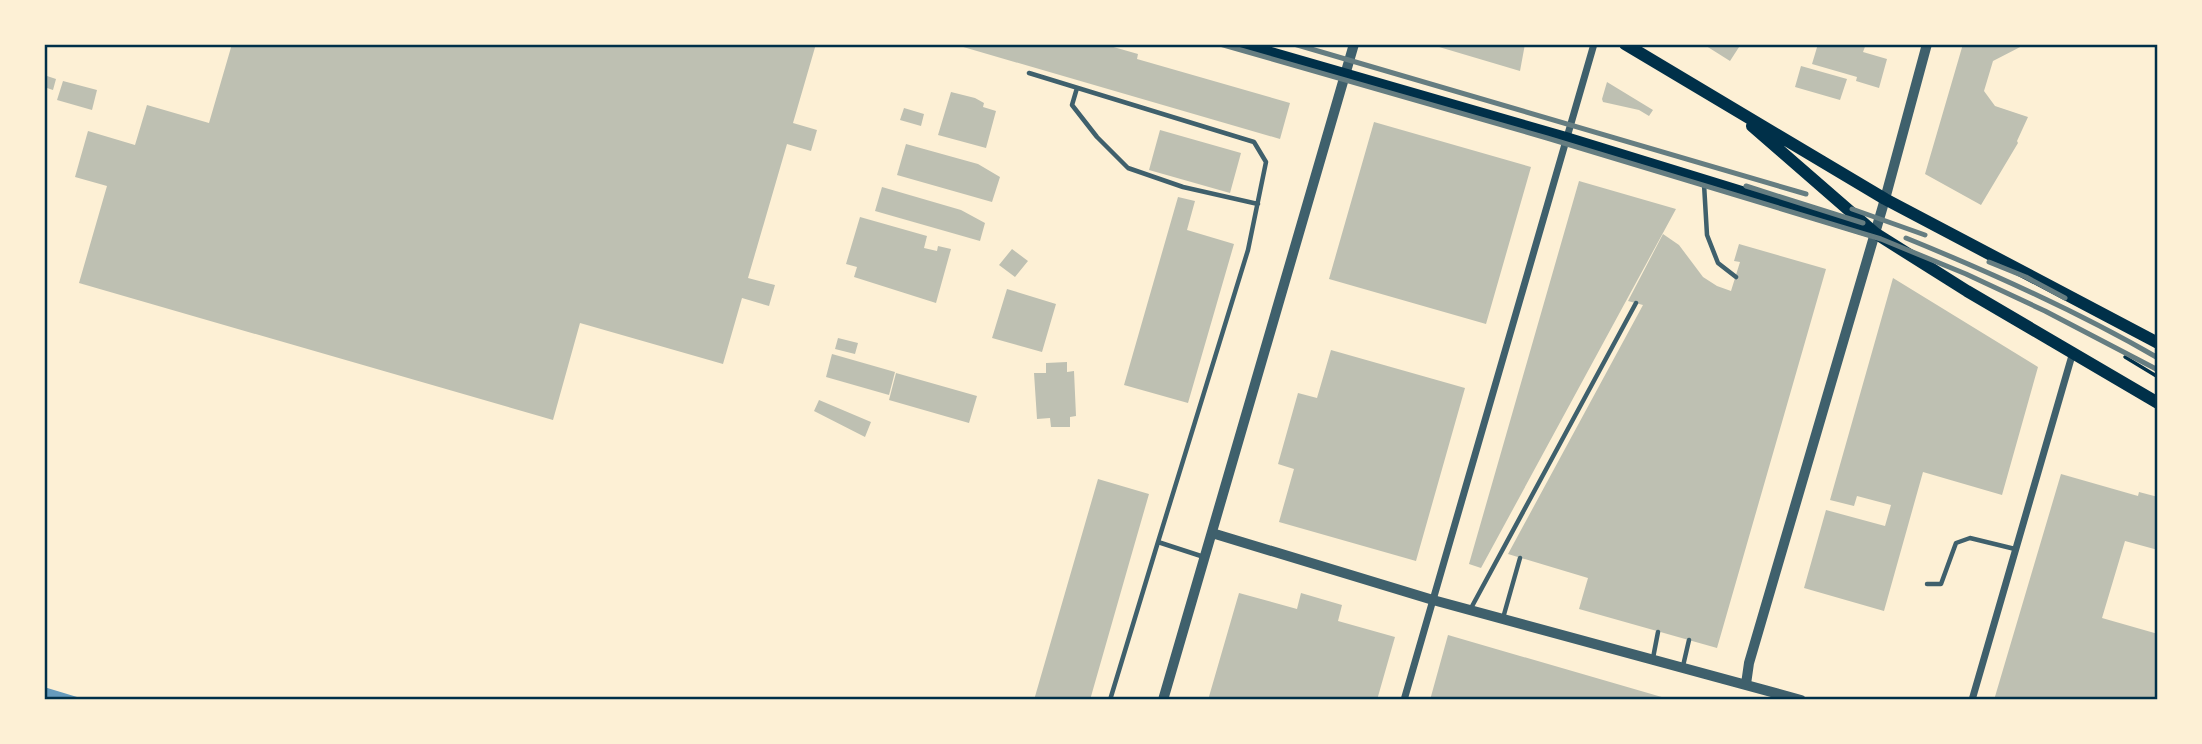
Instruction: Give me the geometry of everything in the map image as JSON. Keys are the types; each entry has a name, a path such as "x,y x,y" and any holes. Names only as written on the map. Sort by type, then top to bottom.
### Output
{"main road":[{"path":"1240,44 1566,138 1875,233"},
{"path":"1625,44 1885,200 2158,343"},
{"path":"1725,103 1875,233 1967,291 2158,403"}],"street":[{"path":"1163,700 1354,44"},
{"path":"1404,700 1594,44"},
{"path":"1746,684 1749,663 1885,200 1927,44"},
{"path":"1972,700 2073,352"},
{"path":"1212,533 1433,600 1801,700"}],"lane":[{"path":"1029,74 1254,142 1266,162 1248,250 1110,700"},
{"path":"1077,88 1072,105 1097,137 1128,168 1183,187 1258,204"},
{"path":"1704,181 1707,236 1718,263 1736,277"},
{"path":"1470,610 1636,303"},
{"path":"1927,584 1941,583 1956,543 1970,538 2015,550"},
{"path":"1158,542 1205,557"},
{"path":"1502,618 1520,558"},
{"path":"1653,659 1658,632"},
{"path":"1683,667 1689,640"}],"path":[{"path":"2125,357 2158,377"}],"water":[{"path":"44,687 87,700 44,700"}],"building":[{"path":"232,44 816,44 793,123 817,130 811,151 787,144 748,278 775,285 769,306 742,298 723,364 580,323 553,420 79,283 107,186 75,177 88,131 135,145 147,105 209,123"},
{"path":"953,44 1103,44 1138,54 1137,59 1290,103 1280,139"},
{"path":"1429,44 1525,44 1520,71"},
{"path":"1703,44 1741,44 1730,61"},
{"path":"1818,44 1866,44 1863,52 1887,59 1879,88 1856,81 1857,77 1812,64"},
{"path":"1963,44 2026,44 1993,61 1984,91 1995,106 2028,117 2018,143 1981,205 1925,174"},
{"path":"1801,66 1847,79 1840,100 1795,87"},
{"path":"44,75 56,79 53,90 44,87"},
{"path":"63,81 97,90 92,110 57,100"},
{"path":"1607,82 1653,110 1649,116 1639,110 1603,102"},
{"path":"951,92 975,98 984,103 983,107 996,111 986,148 938,135"},
{"path":"904,108 924,114 921,126 900,120"},
{"path":"1374,122 1531,167 1486,324 1329,279"},
{"path":"1160,130 1241,153 1230,193 1149,170"},
{"path":"906,144 978,164 1000,177 992,202 897,175"},
{"path":"1579,181 1676,209 1481,568 1469,564"},
{"path":"882,187 961,210 985,223 980,241 875,211"},
{"path":"1178,197 1195,201 1187,230 1234,244 1188,403 1124,385"},
{"path":"860,217 927,236 924,248 937,251 938,246 951,249 936,303 854,277 857,267 846,264"},
{"path":"1663,234 1679,245 1703,277 1731,291 1740,262 1734,261 1739,244 1826,269 1717,648 1579,609 1588,578 1508,554 1643,305 1628,301"},
{"path":"1012,249 1028,261 1015,277 999,265"},
{"path":"1893,278 2038,367 2002,495 1923,472 1884,611 1804,588 1826,510 1885,526 1891,505 1857,496 1854,506 1830,500"},
{"path":"1007,289 1056,304 1042,352 992,338"},
{"path":"838,338 858,343 855,354 835,349"},
{"path":"1331,350 1465,388 1416,561 1279,522 1294,469 1278,464 1298,393 1317,398"},
{"path":"832,354 895,372 889,395 826,377"},
{"path":"1067,362 1067,372 1074,371 1076,416 1070,417 1070,427 1051,427 1050,418 1037,419 1034,373 1046,373 1046,363"},
{"path":"896,373 977,396 969,423 889,400"},
{"path":"819,400 871,422 865,437 814,411"},
{"path":"2061,474 2138,496 2139,492 2158,497 2158,550 2125,541 2102,618 2158,634 2158,700 1994,700"},
{"path":"1098,479 1149,494 1090,700 1034,700"},
{"path":"1239,593 1297,609 1301,593 1342,605 1338,621 1395,637 1377,700 1208,700"},
{"path":"1448,635 1672,700 1430,700"}],"railway":[{"path":"1220,44 1547,138 1881,239 1966,274 2045,311 2158,370"},
{"path":"1294,44 1806,194"},
{"path":"1746,186 1863,223"},
{"path":"1852,209 1925,235"},
{"path":"1906,238 2034,294 2097,324 2158,358"},
{"path":"1989,262 2026,277 2065,298"}]}
